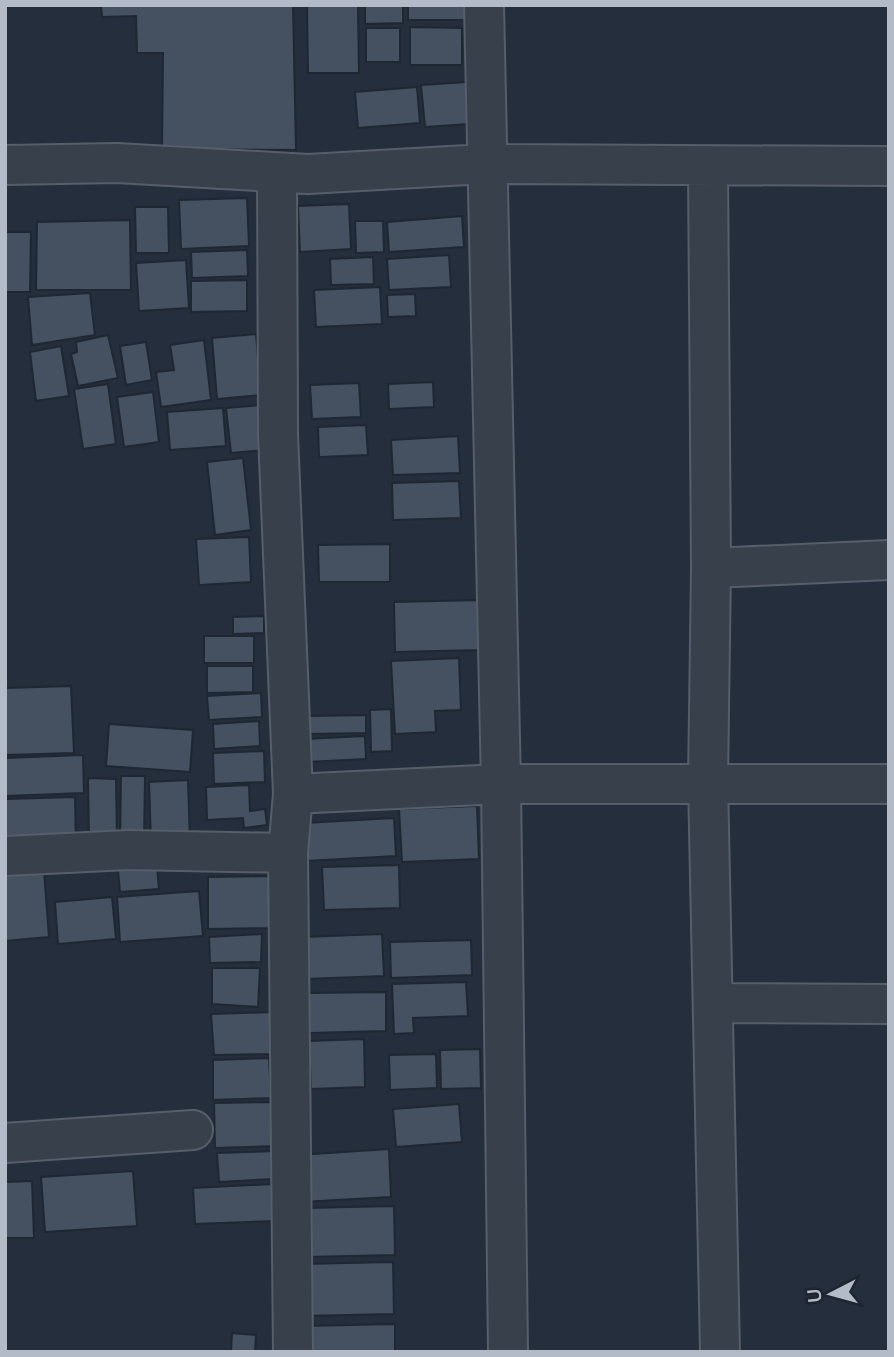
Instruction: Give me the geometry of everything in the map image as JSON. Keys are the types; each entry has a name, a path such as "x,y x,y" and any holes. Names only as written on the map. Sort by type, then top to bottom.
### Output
{"street":[{"path":"484,5 485,164 501,784 508,1352"},
{"path":"5,165 117,163 277,173 485,164 889,166"},
{"path":"708,167 708,782 720,1352"},
{"path":"277,173 278,434 293,794 288,852 293,1352"},
{"path":"710,568 889,560"},
{"path":"293,794 501,784 708,782 889,785"},
{"path":"5,856 128,850 288,852"},
{"path":"713,1003 889,1004"},
{"path":"5,1143 194,1130"}],"building":[{"path":"101,5 293,5 296,150 162,149 163,53 137,53 136,16 102,17"},
{"path":"307,5 358,5 359,73 308,73"},
{"path":"365,5 403,5 403,23 365,24"},
{"path":"408,5 467,5 467,20 408,20"},
{"path":"410,27 462,28 462,65 410,65"},
{"path":"366,28 400,28 400,62 366,62"},
{"path":"467,82 470,124 425,127 421,85"},
{"path":"417,87 420,123 358,128 355,92"},
{"path":"247,198 249,246 181,249 179,200"},
{"path":"349,204 351,249 300,252 298,206"},
{"path":"135,207 168,207 169,253 136,253"},
{"path":"462,216 464,247 389,252 387,222"},
{"path":"130,220 131,290 36,290 37,222"},
{"path":"355,221 383,221 384,252 356,253"},
{"path":"5,232 31,232 30,292 5,292"},
{"path":"247,250 248,276 192,278 191,252"},
{"path":"449,255 451,287 389,290 387,259"},
{"path":"373,257 374,284 331,285 330,259"},
{"path":"186,260 189,308 139,311 136,263"},
{"path":"247,280 247,311 191,312 191,281"},
{"path":"380,287 382,324 316,327 314,290"},
{"path":"90,293 95,335 32,345 28,297"},
{"path":"415,294 416,316 388,317 387,295"},
{"path":"256,334 261,395 217,399 212,338"},
{"path":"108,335 118,378 78,386 71,354 77,352 76,342"},
{"path":"204,340 211,400 161,407 156,372 174,370 170,345"},
{"path":"146,342 152,380 126,385 120,346"},
{"path":"61,346 69,396 36,401 30,352"},
{"path":"433,382 434,407 389,409 388,384"},
{"path":"359,383 361,417 312,419 310,385"},
{"path":"108,384 116,444 83,449 74,389"},
{"path":"153,392 159,442 124,447 117,397"},
{"path":"261,405 265,450 231,453 226,408"},
{"path":"223,408 226,446 170,450 167,412"},
{"path":"366,425 368,455 319,457 318,427"},
{"path":"458,436 460,473 393,475 391,440"},
{"path":"243,458 251,530 215,535 207,462"},
{"path":"459,481 461,518 393,520 392,483"},
{"path":"249,537 251,582 199,585 196,539"},
{"path":"390,544 390,582 319,582 318,545"},
{"path":"481,600 481,650 395,652 394,602"},
{"path":"264,616 264,633 233,634 233,617"},
{"path":"204,636 254,636 254,663 204,663"},
{"path":"459,658 461,710 435,711 436,732 395,734 391,661"},
{"path":"207,666 253,666 253,692 207,693"},
{"path":"71,686 74,753 5,755 5,688"},
{"path":"261,693 262,717 209,720 207,696"},
{"path":"391,709 392,751 371,752 370,710"},
{"path":"366,715 366,733 309,734 309,716"},
{"path":"259,721 260,746 214,749 213,724"},
{"path":"109,724 193,730 190,772 106,766"},
{"path":"365,736 366,759 306,762 305,739"},
{"path":"264,751 265,782 214,784 213,753"},
{"path":"83,755 84,793 6,796 5,758"},
{"path":"121,776 145,776 144,841 120,841"},
{"path":"88,778 116,779 117,841 89,842"},
{"path":"188,780 190,842 151,843 149,782"},
{"path":"249,785 250,811 265,809 267,825 244,828 243,818 207,820 206,787"},
{"path":"75,797 76,847 5,850 5,799"},
{"path":"477,806 479,859 402,862 399,809"},
{"path":"394,818 396,856 306,861 304,823"},
{"path":"156,856 159,889 120,892 117,860"},
{"path":"399,865 400,908 324,910 322,867"},
{"path":"44,871 49,937 5,941 5,874"},
{"path":"273,876 274,928 208,929 208,877"},
{"path":"199,891 203,936 120,942 117,897"},
{"path":"112,897 116,939 58,944 55,902"},
{"path":"262,934 261,962 210,963 209,937"},
{"path":"382,934 384,976 305,979 303,937"},
{"path":"471,940 472,975 391,978 390,942"},
{"path":"212,968 260,968 258,1007 212,1004"},
{"path":"466,982 468,1016 413,1018 414,1033 394,1034 392,984"},
{"path":"386,992 386,1031 309,1033 309,993"},
{"path":"274,1012 274,1054 214,1055 211,1014"},
{"path":"364,1039 365,1087 311,1089 309,1041"},
{"path":"480,1049 481,1088 441,1089 440,1050"},
{"path":"436,1054 437,1088 390,1090 389,1055"},
{"path":"269,1058 271,1098 213,1100 213,1060"},
{"path":"274,1102 275,1146 215,1148 214,1103"},
{"path":"459,1104 462,1142 396,1147 393,1109"},
{"path":"389,1149 391,1197 301,1202 298,1155"},
{"path":"275,1151 274,1179 219,1182 217,1153"},
{"path":"133,1171 137,1226 45,1232 41,1177"},
{"path":"32,1181 34,1238 5,1238 5,1182"},
{"path":"273,1184 275,1221 195,1224 193,1188"},
{"path":"394,1206 395,1255 306,1257 305,1208"},
{"path":"393,1262 394,1314 303,1316 301,1264"},
{"path":"395,1324 395,1352 306,1352 306,1326"},
{"path":"232,1333 256,1335 255,1352 231,1352"}]}
